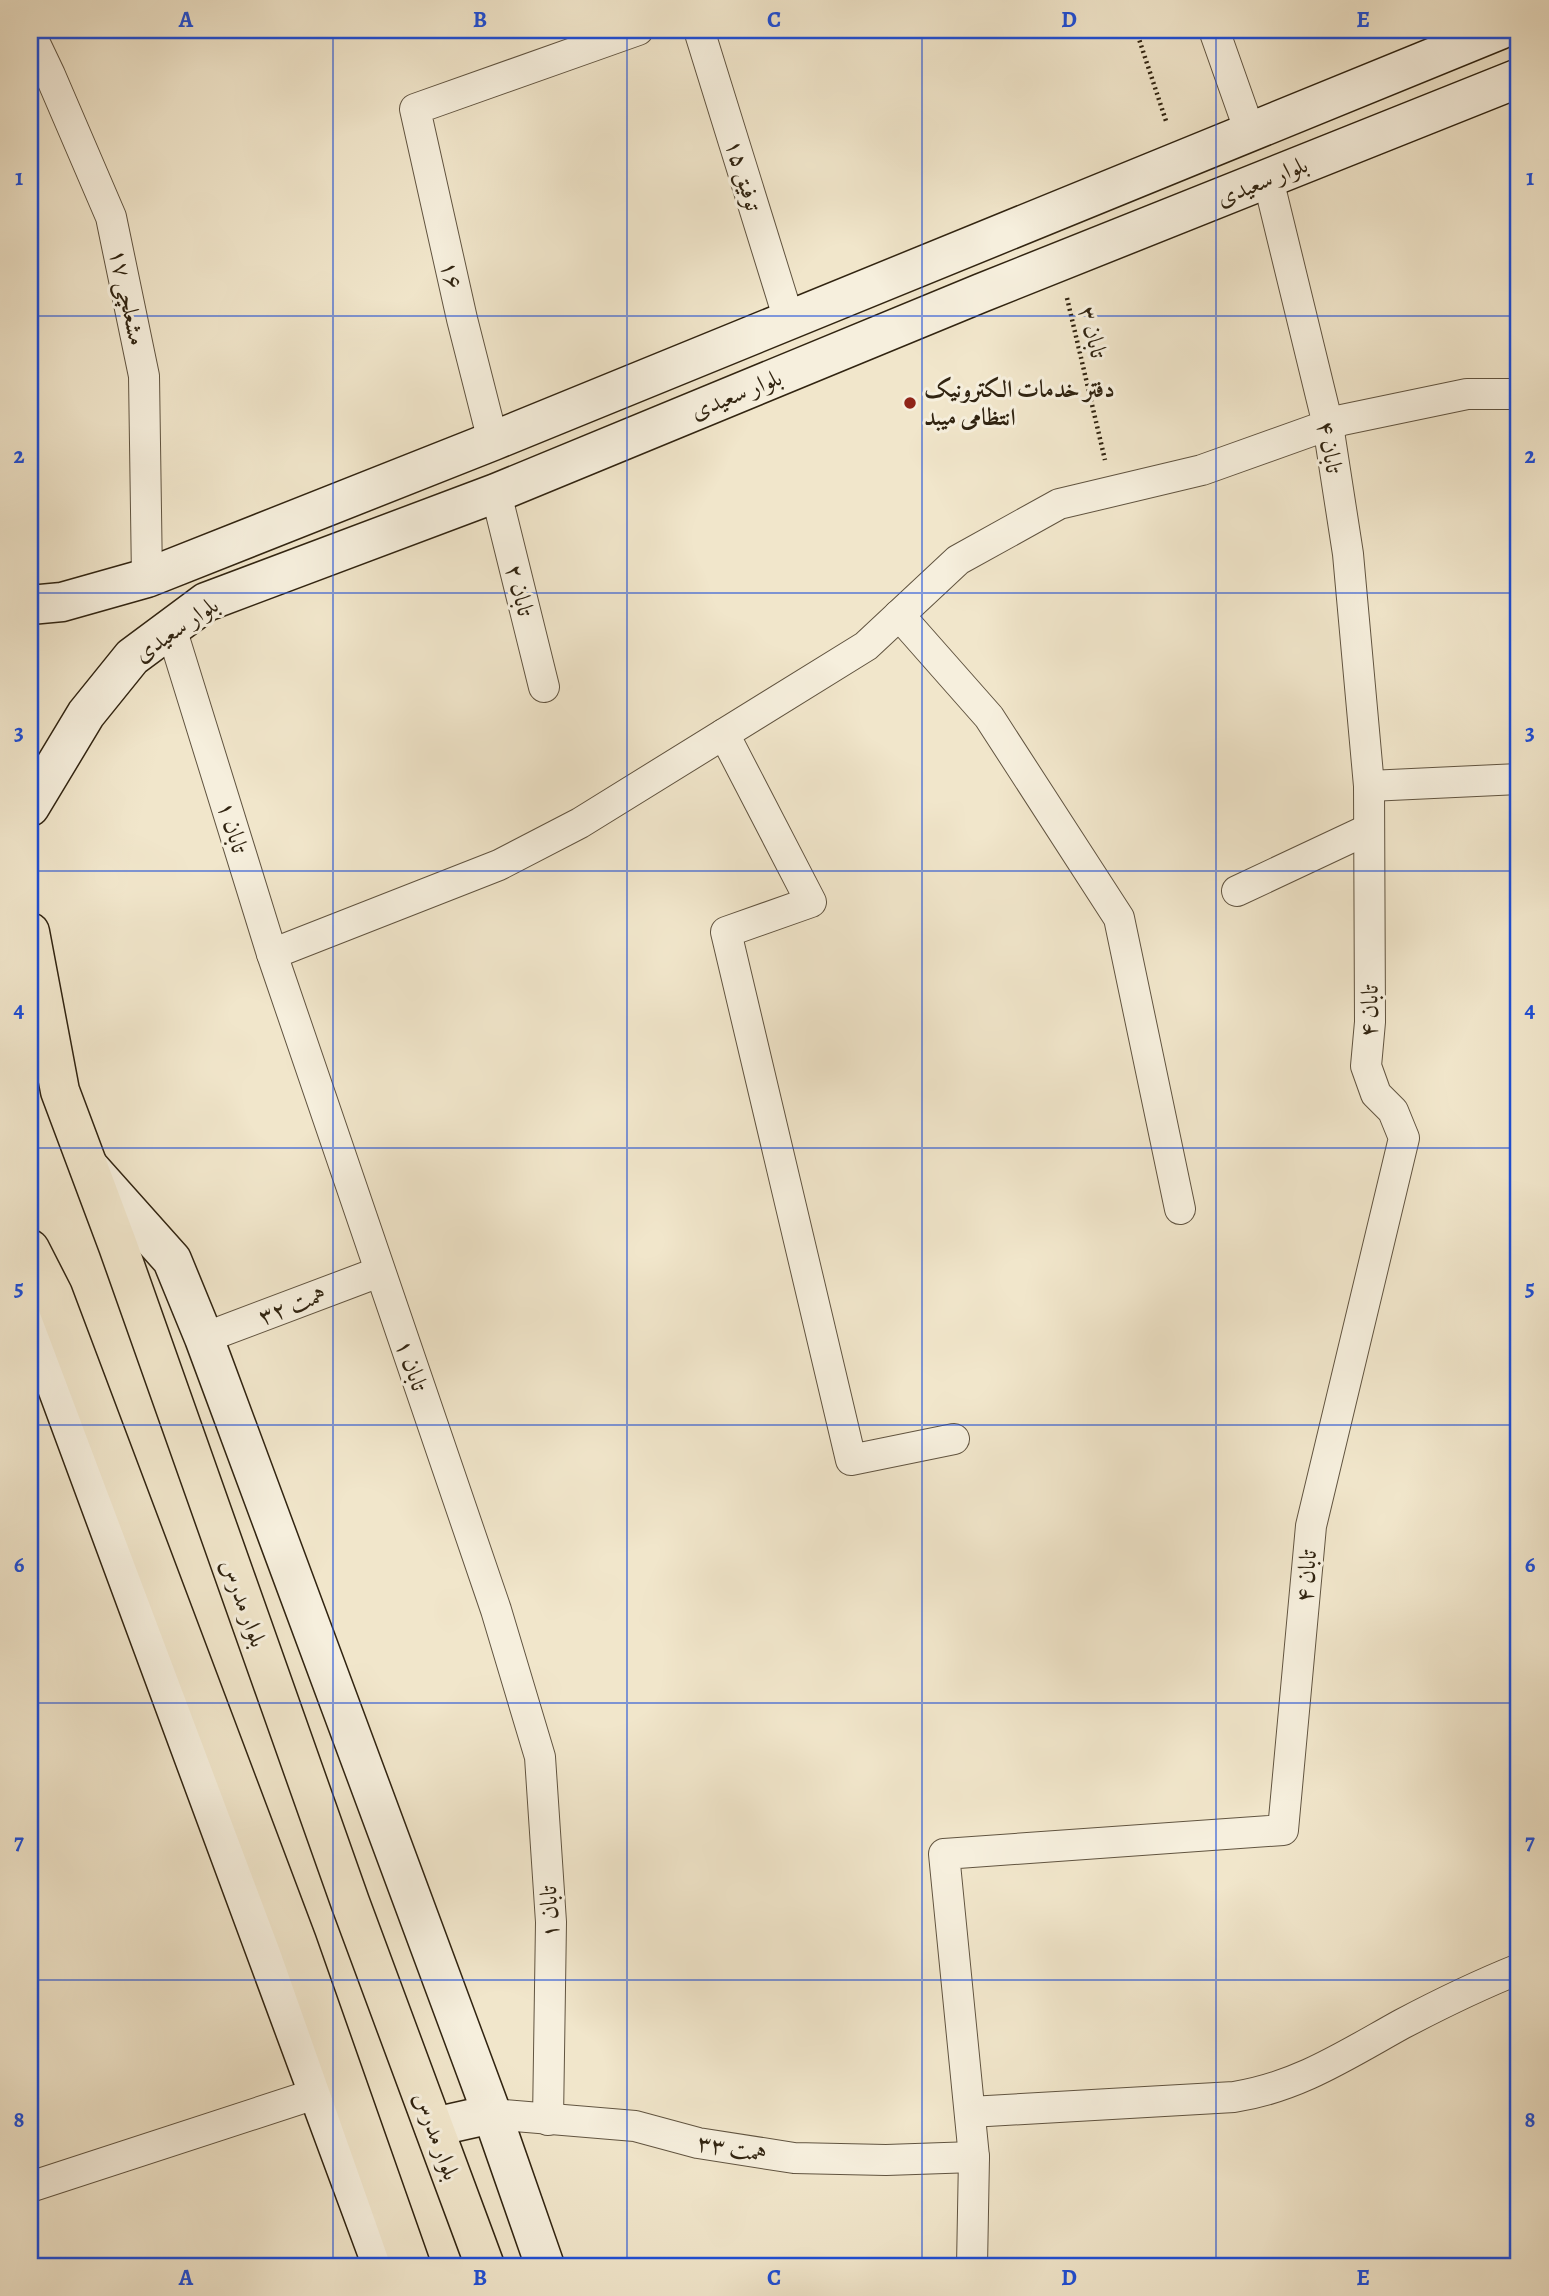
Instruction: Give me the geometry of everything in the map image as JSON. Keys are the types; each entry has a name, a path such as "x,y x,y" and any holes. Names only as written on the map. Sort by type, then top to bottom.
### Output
{"main road":[{"name":"بلوار سعیدی","path":"30,605 62,602 147,578 1179,162 1484,33"},
{"name":"بلوار سعیدی","path":"30,807 86,715 132,657 206,602 496,493 1057,263 1519,78"},
{"path":"670,368 686,414"},
{"name":"بلوار مدرس","path":"30,932 60,1091 350,1902 485,2266"},
{"path":"88,1165 172,1260 204,1338 492,2114 545,2266"},
{"path":"31,1251 46,1358 382,2266"},
{"path":"31,1251 53,1294 282,1903 411,2266"},
{"path":"433,2127 492,2114"}],"street":[{"name":"۱۶","path":"493,440 462,319 415,109 638,30"},
{"name":"توفیق ۱۵","path":"699,30 789,320"},
{"path":"1214,30 1250,132"},
{"name":"مشعلچی ۱۷","path":"30,33 111,217 144,376 147,578"},
{"name":"تابان ۴","path":"970,2112 944,1854 1283,1829 1311,1526 1404,1138 1393,1111 1376,1094 1366,1066 1370,1022 1369,786 1348,554 1328,425 1268,179"},
{"path":"272,954 499,865 580,823 866,646 958,560 1059,504 1202,470 1342,420 1467,394 1519,394"},
{"name":"تابان ۲","path":"496,493 544,687"},
{"path":"899,615 989,717 1119,918 1180,1209"},
{"name":"تابان ۱","path":"172,628 272,954 496,1610 540,1757 551,1922 548,2120"},
{"path":"724,734 811,902 726,932 851,1460 954,1439"},
{"path":"1369,786 1519,779"},
{"path":"1237,891 1369,829"},
{"name":"همت ۳۲","path":"204,1338 379,1272"},
{"path":"972,2266 974,2157 970,2112 1234,2098 1262,2093 1333,2064 1402,2024 1481,1984 1519,1969"},
{"path":"30,2187 318,2093"},
{"name":"همت ۳۳","path":"492,2114 635,2126 698,2143 794,2158 886,2160 974,2157"}],"path":[{"path":"1136,30 1179,162"},
{"name":"تابان ۳","path":"1057,263 1080,349 1112,491"}],"place":[{"name":"دفتر خدمات الکترونیک انتظامی میبد","path":"910,403"}]}
